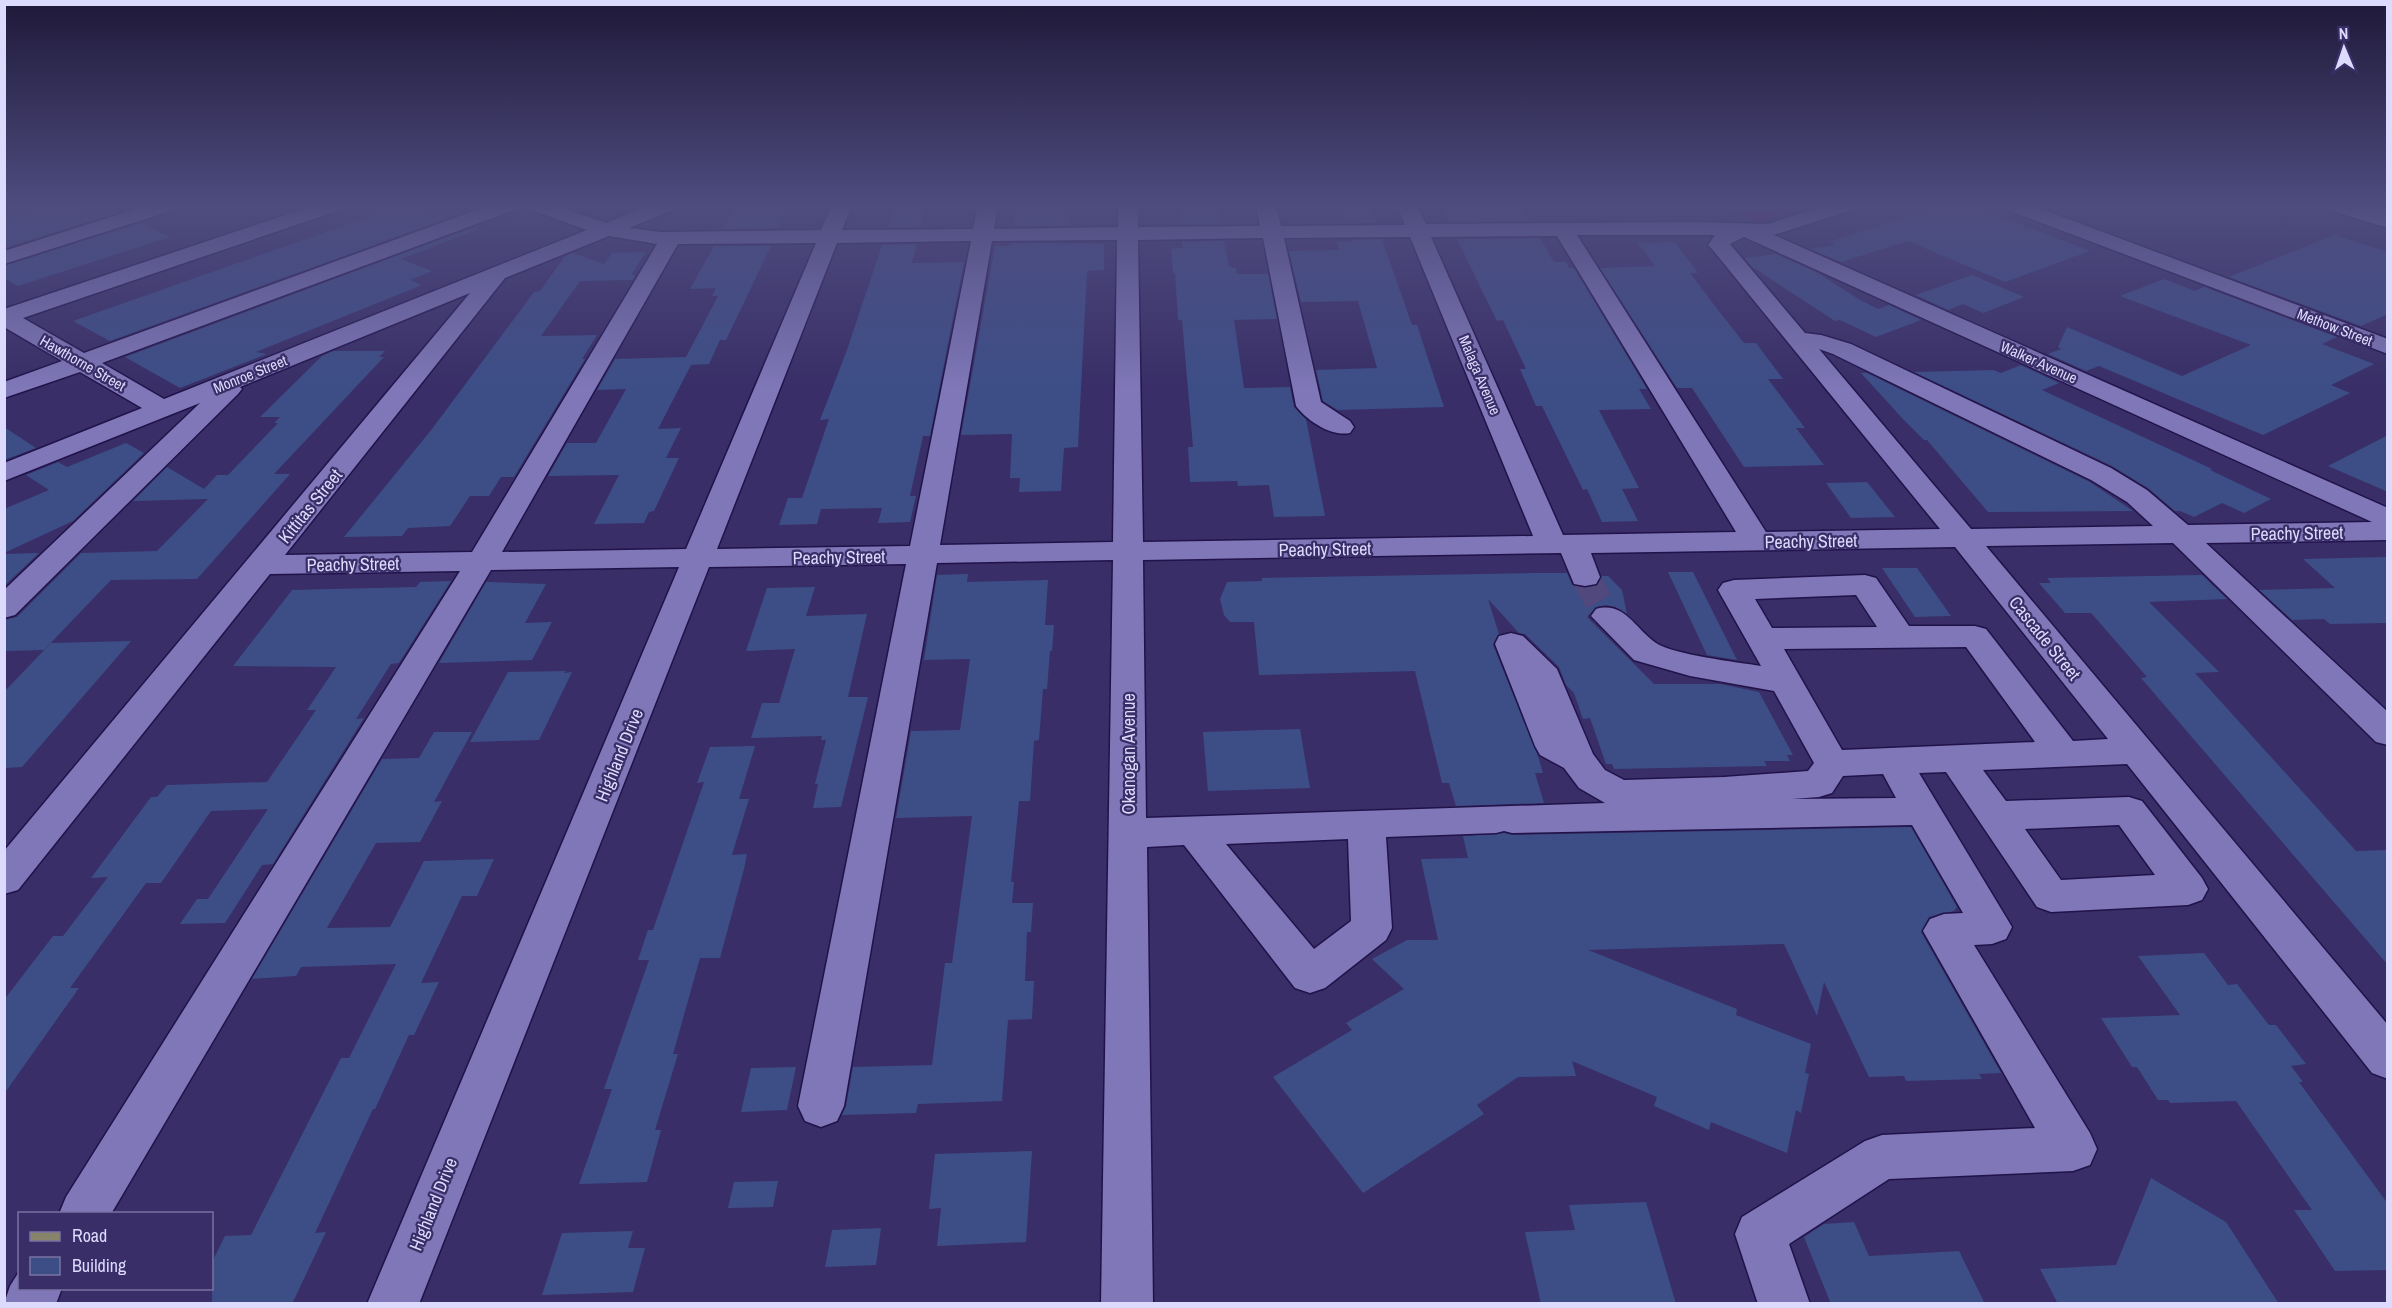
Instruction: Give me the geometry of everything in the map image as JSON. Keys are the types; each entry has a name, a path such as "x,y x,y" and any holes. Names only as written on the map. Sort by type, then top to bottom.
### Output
{"street":[{"path":"5,317 156,266"},
{"path":"4,391 343,266"},
{"name":"Kittitas Street","path":"4,879 496,276 520,266"},
{"path":"84,1212 481,562 645,266"},
{"name":"Highland Drive","path":"393,1304 818,266"},
{"path":"821,1106 976,266"},
{"name":"Okanogan Avenue","path":"1127,1304 1128,266"},
{"path":"1278,266 1309,406 1341,427"},
{"name":"Malaga Avenue","path":"1434,266 1562,545 1585,577"},
{"path":"1586,266 1757,542"},
{"name":"Cascade Street","path":"1737,266 1964,539 2388,1059"},
{"name":"Walker Avenue","path":"1824,266 2388,519"},
{"name":"Methow Street","path":"2174,266 2388,347"},
{"name":"Monroe Street","path":"4,473 496,276"},
{"name":"Hawthorne Street","path":"5,317 162,409"},
{"path":"1799,340 1821,342 1842,349 2101,474 2137,496 2181,535 2388,733"},
{"path":"4,608 242,378"},
{"name":"Peachy Street","path":"262,565 2388,531"},
{"path":"1832,763 1734,590 1865,585 1900,637"},
{"path":"1607,616 1646,651 1690,665 1785,682"},
{"path":"1763,639 1975,636 2063,754"},
{"path":"1832,763 1957,760 2137,751"},
{"path":"1577,759 1592,779 1619,794 1724,791 1819,784 1832,763"},
{"path":"1957,760 1995,816"},
{"path":"1784,1304 1760,1234 1882,1157 2073,1149 1944,931 1992,927 1893,761"},
{"path":"1128,833 1504,819 1923,811"},
{"path":"1194,831 1310,975 1372,928 1366,824"},
{"path":"28,1304 36,1290"}],"building":[{"path":"4,266 80,266 18,286 4,278"},
{"path":"229,266 316,266 110,341 73,321"},
{"path":"369,266 419,266 432,271 410,280 422,285 256,352 267,354 180,388 125,357"},
{"path":"558,266 637,266 632,274 635,276 633,280 580,281 541,336 597,335 514,477 501,477 489,496 470,496 450,526 408,528 402,536 344,537 432,429 534,292 540,291"},
{"path":"703,266 761,266 726,340 720,340 709,364 691,365 658,429 681,428 666,458 679,458 654,511 649,512 644,523 594,524 619,475 548,476 567,443 596,443 626,389 597,390 615,359 686,357 718,296 712,296 716,288 690,289"},
{"path":"875,266 963,266 930,436 923,436 910,496 916,496 910,522 878,523 882,508 821,509 817,524 779,525 788,498 802,498 829,419 820,420 847,350"},
{"path":"991,266 1104,266 1104,270 1087,271 1078,447 1064,448 1061,491 1019,492 1020,478 1010,478 1012,434 961,435"},
{"path":"1172,266 1229,266 1236,268 1237,274 1268,274 1277,319 1234,320 1244,388 1290,387 1294,407 1306,419 1325,516 1274,517 1269,485 1238,486 1237,481 1190,482 1188,447 1193,447 1182,320 1178,320 1175,273 1173,273"},
{"path":"1293,266 1391,266 1412,325 1417,325 1444,407 1338,410 1323,401 1316,370 1377,368 1358,301 1301,302"},
{"path":"1470,266 1568,266 1574,268 1647,389 1639,389 1651,409 1599,410 1639,488 1622,489 1638,521 1602,522 1587,489 1583,490 1542,406 1536,406 1520,369 1526,369 1503,320 1497,321"},
{"path":"1693,266 1698,273 1690,273 1744,343 1756,343 1783,379 1768,379 1805,428 1796,428 1824,465 1744,467 1692,388 1677,388 1600,268"},
{"path":"1751,266 1803,266 1878,309 1889,305 1921,320 1876,337 1840,320 1835,321"},
{"path":"1967,266 2049,266 2005,282"},
{"path":"2256,266 2388,266 2388,314 2361,326 2229,277"},
{"path":"1972,275 2024,297 1983,313 1963,304 1948,310 1916,295"},
{"path":"2164,279 2195,291 2204,287 2337,337 2322,344 2374,364 2331,385 2350,393 2263,435 2099,366 2086,371 2048,354 2061,349 2058,347 2067,327 2182,376 2251,345 2120,296"},
{"path":"333,351 385,351 379,357 384,357 274,474 290,474 197,579 111,580 44,650 4,651 4,620 17,617 81,553 157,551 208,499 133,501 167,467 204,489 217,475 228,475 278,423 274,423 280,417 260,417 322,356"},
{"path":"2021,365 2059,383 2042,390 2271,499 2244,513 2222,503 2194,517 2175,511 2148,488 2112,466 1914,372 1993,370 2001,373"},
{"path":"1861,373 1867,373 2090,482 2133,511 1988,512 1927,440 1924,440 1903,419"},
{"path":"4,427 36,448 4,460"},
{"path":"2388,435 2388,492 2328,466"},
{"path":"126,443 144,453 73,521 4,553 4,509 49,490 26,475 58,462 67,467"},
{"path":"1867,482 1895,517 1851,518 1826,483"},
{"path":"39,553 4,586 4,554"},
{"path":"2388,557 2388,623 2330,624 2324,619 2292,620 2259,590 2335,588 2303,559"},
{"path":"1882,568 1917,568 1951,616 1915,617"},
{"path":"1668,572 1693,572 1737,660 1707,655"},
{"path":"1567,573 1572,585 1585,588 1596,586 1602,576 1608,576 1622,590 1627,614 1616,607 1606,605 1596,607 1587,617 1654,684 1720,684 1759,692 1793,755 1787,755 1790,761 1764,761 1767,766 1614,769 1612,764 1606,764 1590,718 1583,719 1574,693 1566,685 1559,667 1525,634 1519,633 1488,599 1499,634 1493,645 1538,756 1543,773 1535,773 1544,803 1456,806 1449,783 1442,783 1415,671 1259,675 1254,622 1230,622 1224,615 1220,599 1227,582 1262,581 1262,578"},
{"path":"968,574 967,582 1048,580 1045,625 1054,625 1052,651 1050,651 1047,689 1043,689 1039,740 1034,741 1030,801 1019,801 1011,882 1014,882 1012,903 1033,903 1031,932 1027,932 1025,981 1034,981 1032,1019 1008,1020 1002,1101 918,1104 916,1113 842,1115 846,1106 853,1067 932,1065 945,963 952,963 972,816 896,818 911,731 960,730 970,659 924,660 937,575"},
{"path":"2202,575 2227,599 2149,602 2219,672 2195,673 2356,851 2388,850 2388,965 2141,678 2147,677 2091,613 2065,613 2039,583 2051,583 2047,578"},
{"path":"451,581 399,663 391,664 356,719 364,718 273,864 262,865 225,923 180,924 197,899 208,899 268,809 211,811 161,883 146,883 70,988 79,988 4,1094 4,1000 53,936 63,936 108,877 91,878 151,797 157,797 167,785 267,782 316,710 307,710 336,667 233,666 292,590 416,587 420,582"},
{"path":"486,582 546,584 525,623 552,622 532,660 439,663"},
{"path":"815,587 806,616 867,614 848,697 868,697 841,807 813,808 818,784 815,784 826,740 821,740 822,736 751,738 762,703 779,703 795,649 746,651 767,588"},
{"path":"131,641 22,767 4,768 4,692 51,643"},
{"path":"565,671 564,673 572,672 539,740 470,742 508,672"},
{"path":"1300,729 1310,788 1208,791 1203,732"},
{"path":"434,732 472,732 434,802 442,801 420,842 376,843 327,928 390,927 424,861 494,859 477,896 462,896 421,983 439,982 414,1035 409,1035 315,1233 326,1232 292,1304 212,1304 213,1260 225,1236 251,1235 341,1058 349,1058 396,964 301,967 296,976 252,979 382,759 419,758"},
{"path":"755,746 739,799 749,799 732,855 747,854 744,869 720,958 700,958 673,1054 678,1054 655,1130 661,1130 647,1182 579,1184 612,1089 604,1089 649,960 638,960 648,930 653,930 704,782 697,783 710,747"},
{"path":"1911,827 1957,907 1954,911 1929,917 1921,932 2001,1073 1979,1074 1982,1079 1906,1081 1904,1076 1869,1077 1824,982 1817,1016 1784,944 1588,950 1737,1009 1736,1015 1811,1044 1805,1073 1809,1074 1801,1113 1796,1110 1787,1153 1711,1122 1709,1130 1654,1106 1657,1097 1572,1061 1576,1076 1518,1077 1477,1105 1484,1114 1363,1193 1273,1077 1352,1030 1346,1023 1404,989 1372,959 1407,940 1438,940 1421,859 1468,858 1463,836 1504,833 1512,835"},
{"path":"2204,953 2228,985 2237,984 2269,1025 2276,1025 2306,1064 2291,1066 2303,1082 2299,1082 2388,1204 2388,1270 2335,1271 2294,1210 2312,1210 2236,1101 2170,1103 2168,1100 2158,1100 2137,1067 2132,1067 2101,1018 2180,1015 2138,956"},
{"path":"796,1067 787,1110 741,1112 751,1068"},
{"path":"1032,1151 1026,1242 937,1246 941,1208 929,1209 935,1154"},
{"path":"2151,1178 2226,1222 2279,1304 2058,1304 2040,1269 2116,1265"},
{"path":"778,1181 773,1207 728,1208 734,1182"},
{"path":"1646,1202 1676,1304 1541,1304 1525,1232 1575,1230 1569,1205"},
{"path":"1854,1222 1869,1256 1959,1251 1985,1304 1831,1304 1804,1237 1824,1224"},
{"path":"881,1228 876,1265 825,1267 832,1230"},
{"path":"633,1231 628,1248 645,1248 633,1292 542,1295 562,1233"}],"tunnel":[{"path":"1585,577 1607,616"}]}
